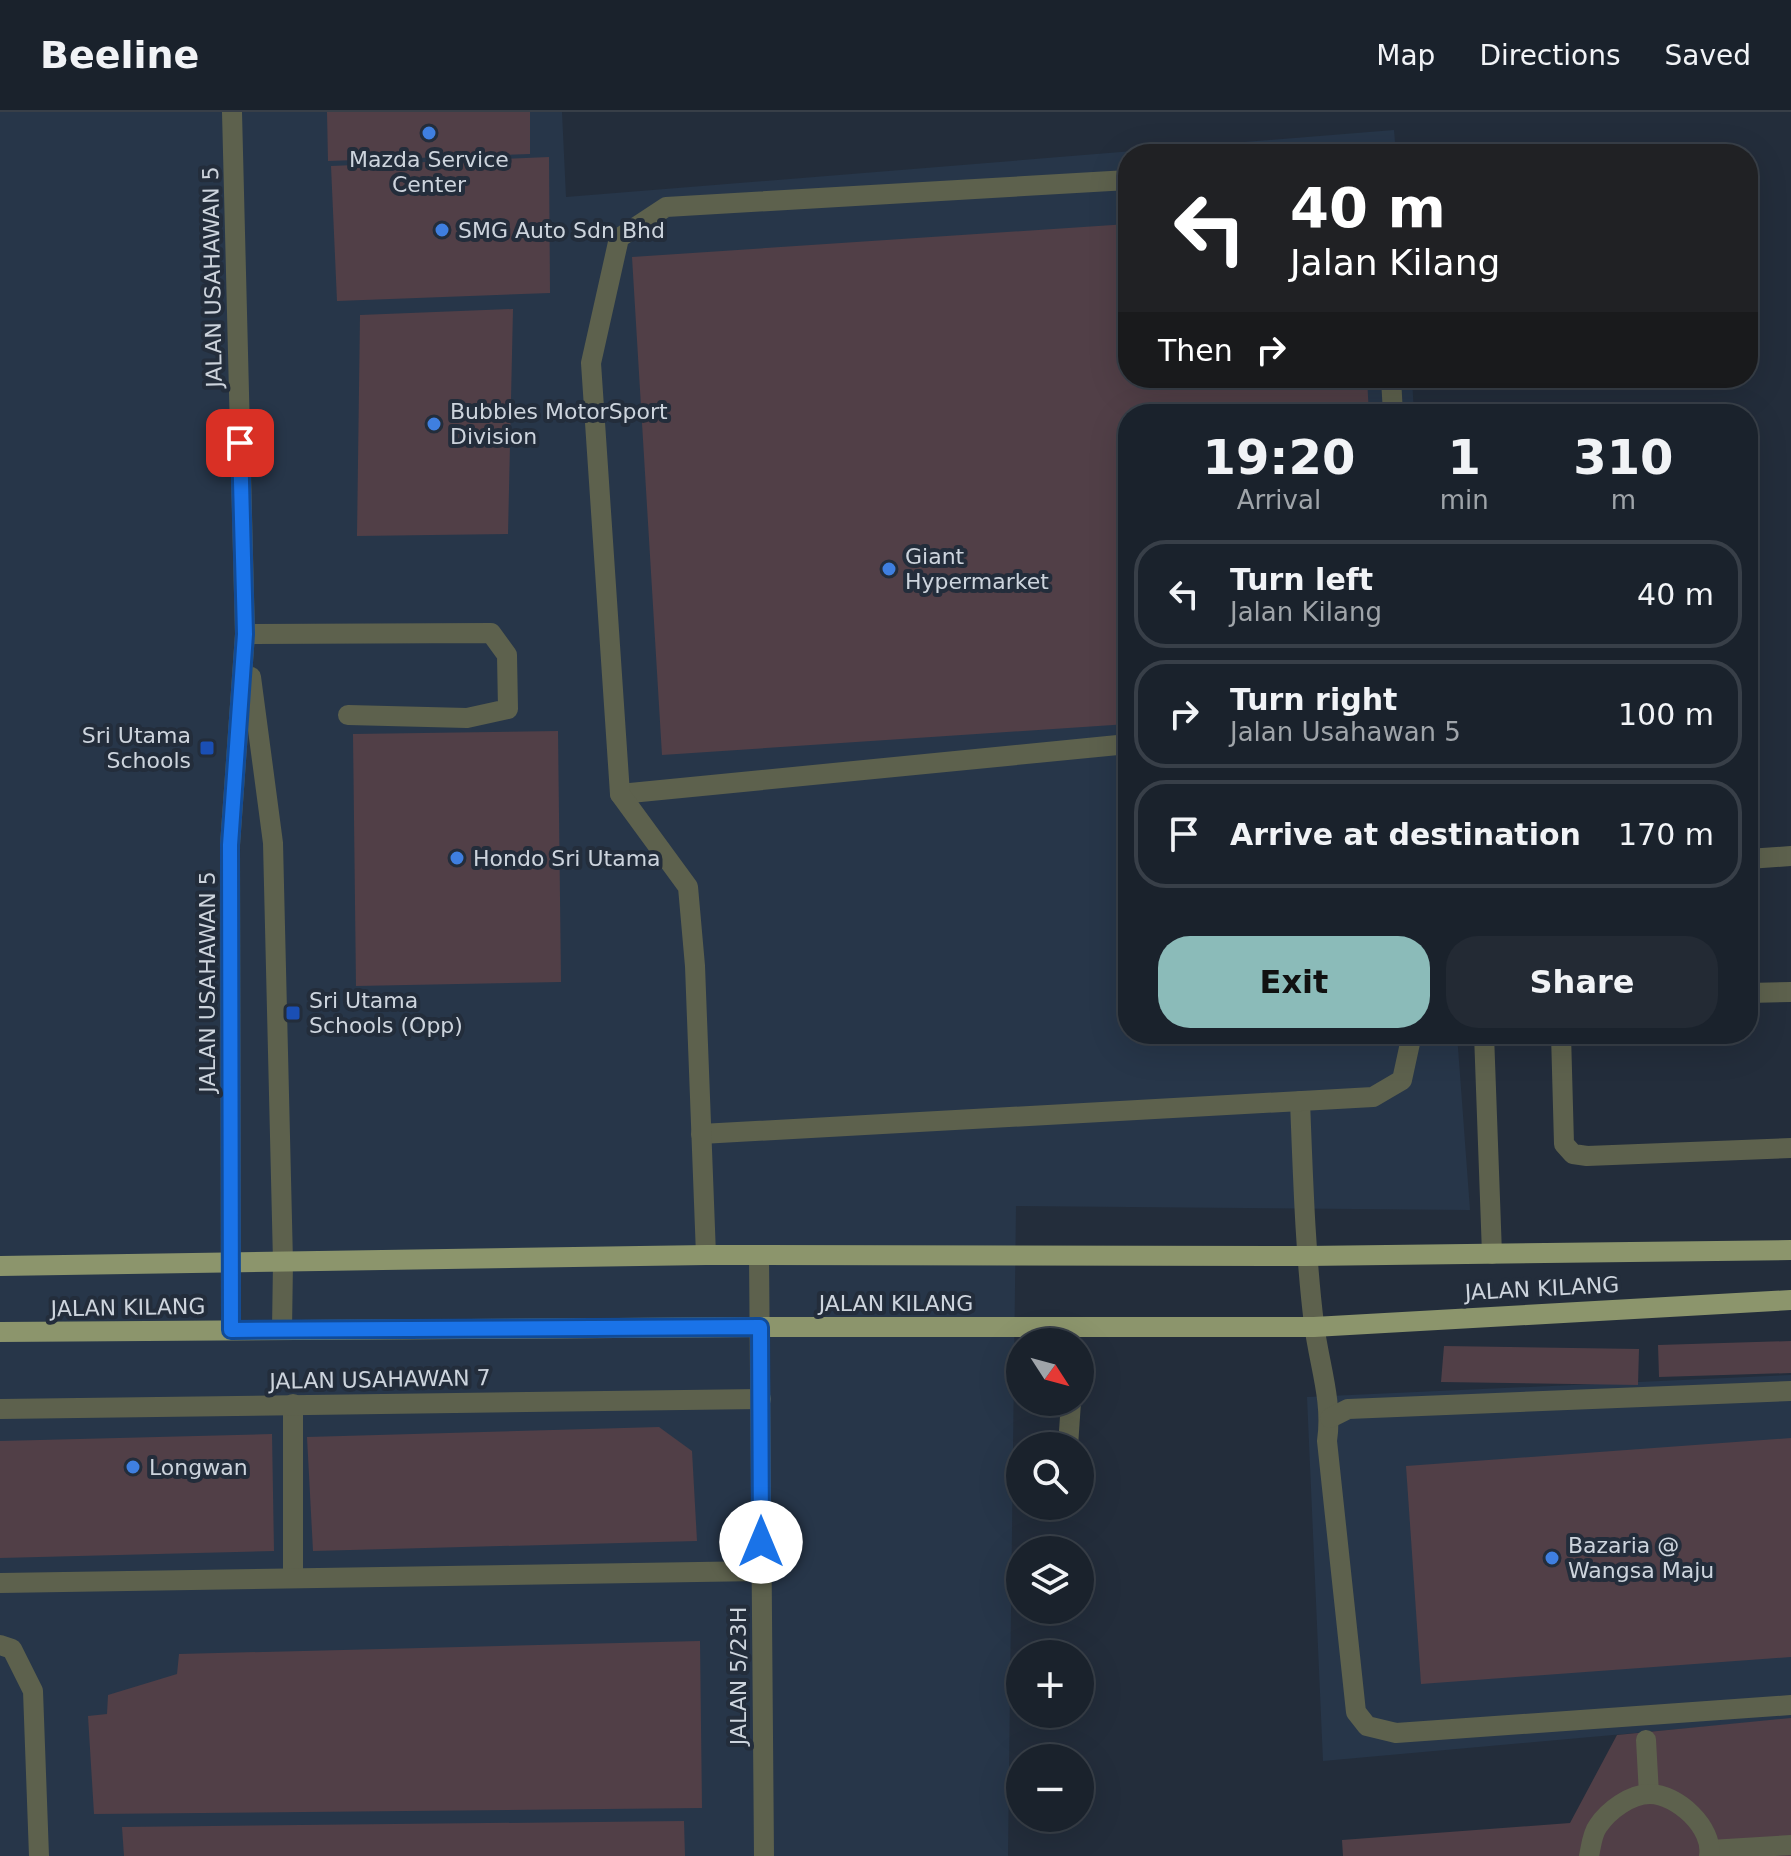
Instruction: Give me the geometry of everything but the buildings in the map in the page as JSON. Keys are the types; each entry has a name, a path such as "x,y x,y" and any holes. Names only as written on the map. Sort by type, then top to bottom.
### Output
{"main road":[{"name":"JALAN KILANG","path":"0,1266 706,1255 1307,1256 1791,1250"},
{"name":"JALAN KILANG","path":"1094,1334 1314,1327 1791,1300"},
{"name":"JALAN KILANG","path":"0,1332 760,1327 1006,1333"}],"street":[{"name":"JALAN USAHAWAN 5","path":"231,1330 230,845 245,634 232,112"},
{"path":"706,1255 695,966 688,887 620,794 591,363 619,238 666,207 1118,181"},
{"path":"245,634 491,633 507,655 508,709 467,718 348,715"},
{"name":"JALAN USAHAWAN 5","path":"245,634 273,843 282,1330"},
{"path":"620,794 1118,745"},
{"path":"1758,858 1791,856"},
{"path":"1758,993 1791,992"},
{"path":"701,1134 1373,1097 1402,1080 1410,1044"},
{"path":"1484,1044 1492,1254"},
{"path":"1561,1044 1564,1144 1573,1154 1791,1148"},
{"path":"1300,1101 1307,1256 1314,1327 1330,1418 1327,1441 1356,1712 1367,1726 1396,1733 1791,1705"},
{"name":"JALAN 5/23H","path":"759,1255 764,1856"},
{"path":"1330,1418 1348,1409 1791,1391"},
{"name":"JALAN USAHAWAN 7","path":"0,1409 761,1399"},
{"path":"293,1404 293,1578"},
{"path":"0,1583 761,1571"},
{"path":"6,1647 33,1691 39,1856"},
{"path":"1646,1740 1649,1794"},
{"path":"1589,1856 1596,1828 1621,1803 1649,1794 1675,1801 1699,1823 1710,1853 1791,1845"}],"shaded area":[{"path":"0,112 562,112 566,197 1118,152 1118,388 1413,388 1413,404 1118,404 1118,1044 1458,1044 1470,1210 1016,1206 1014,1328 1006,1328 1006,1416 1013,1416 1013,1432 1006,1432 1006,1520 1012,1520 1012,1536 1006,1536 1006,1624 1011,1624 1011,1640 1006,1640 1006,1728 1010,1728 1009,1744 1006,1744 1008,1856 0,1856"},
{"path":"1394,130 1395,144 1221,144"},
{"name":"Bazaria @ Wangsa Maju","path":"1791,1375 1791,1719 1323,1761 1307,1397"}],"place":[{"name":"Mazda Service Center","path":"429,133"},
{"name":"SMG Auto Sdn Bhd","path":"442,230"},
{"name":"Bubbles MotorSport Division","path":"434,424"},
{"name":"Giant Hypermarket","path":"889,569"},
{"name":"Sri Utama Schools","path":"207,748"},
{"name":"Hondo Sri Utama","path":"457,858"},
{"name":"Sri Utama Schools (Opp)","path":"293,1013"},
{"name":"Longwan","path":"133,1467"},
{"name":"Bazaria @ Wangsa Maju","path":"1552,1558"}],"route":[{"path":"240,443 245,634 230,845 231,1330 760,1327 761,1542"}]}
